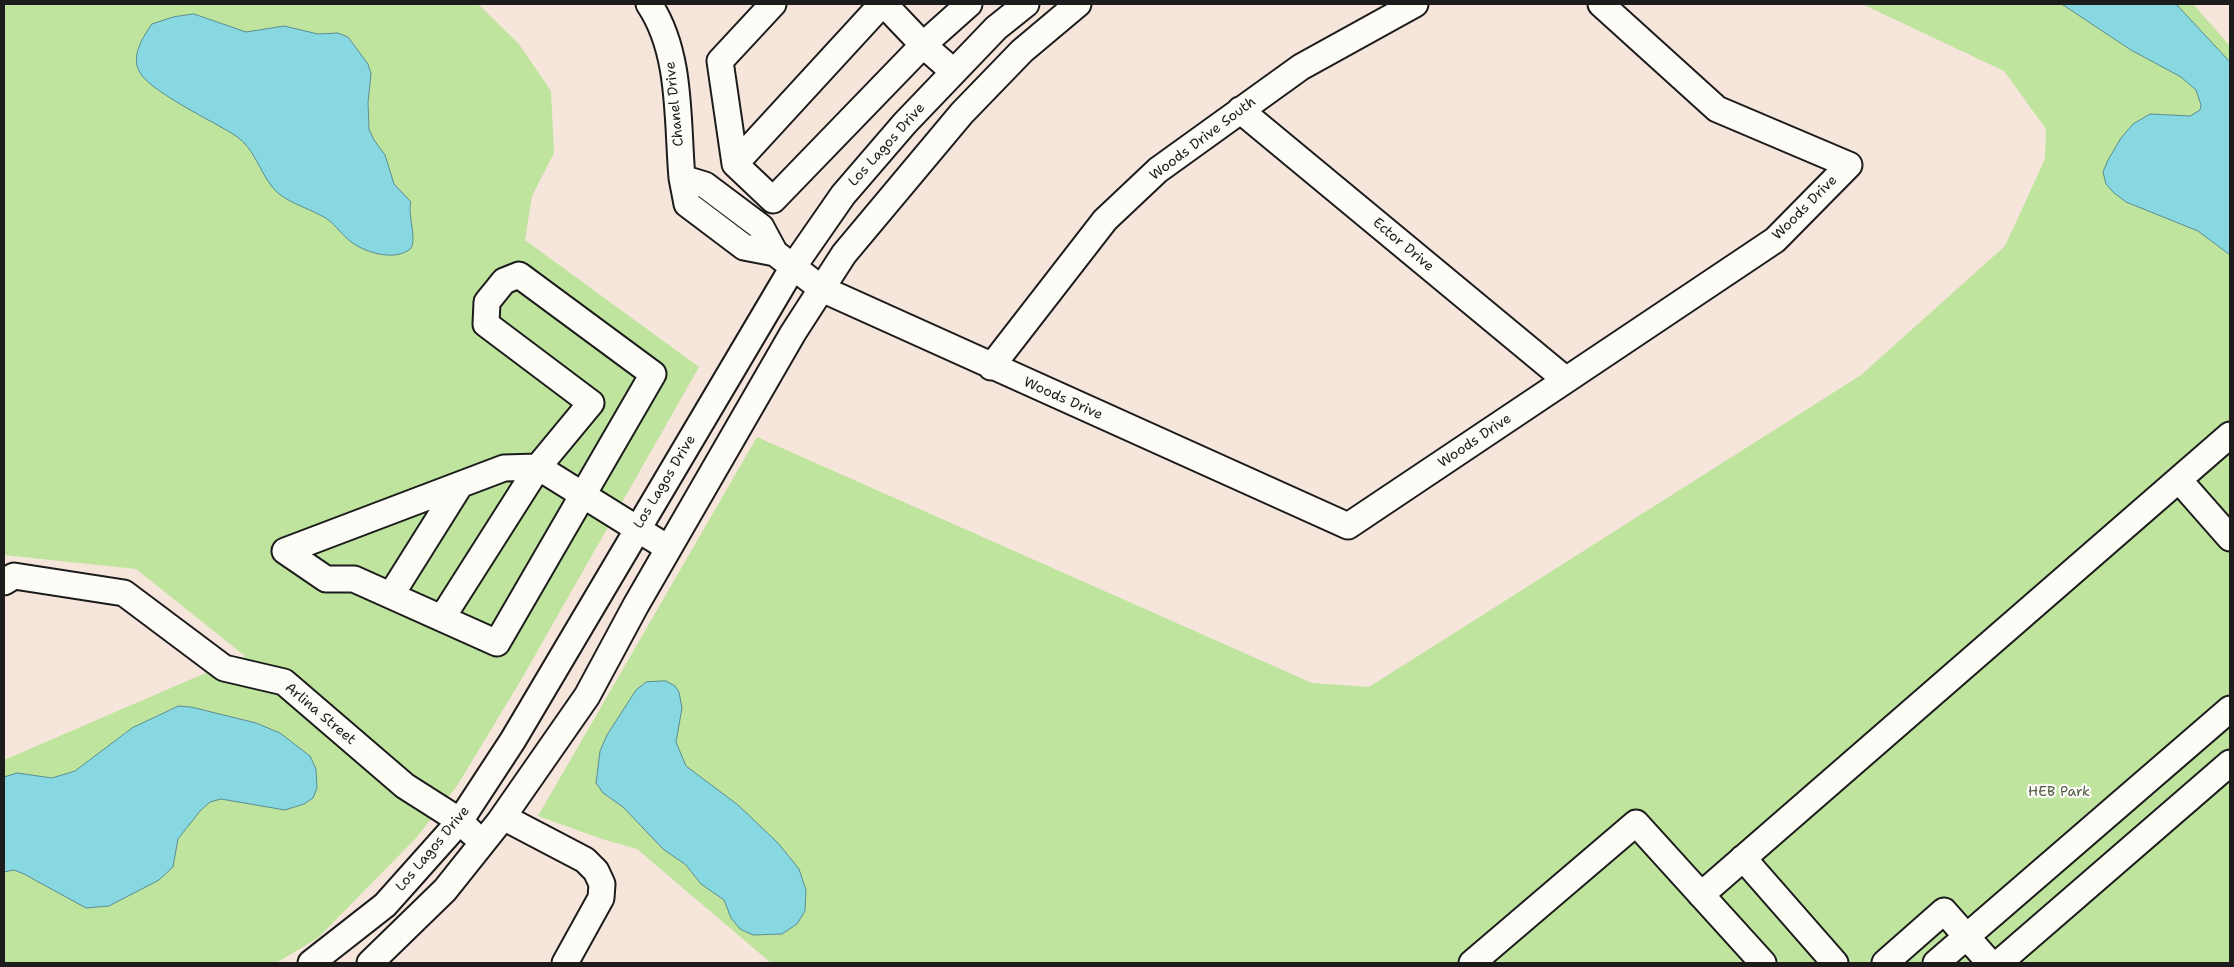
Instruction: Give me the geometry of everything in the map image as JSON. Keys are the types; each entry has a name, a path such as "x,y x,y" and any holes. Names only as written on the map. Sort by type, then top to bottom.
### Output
{"street":[{"name":"Chanel Drive","path":"649,4 663,32 670,53 674,76 682,178 705,185 761,227 784,260"},
{"path":"773,4 720,61 735,164 772,200 923,45 969,4"},
{"path":"735,164 883,4 923,45 954,72"},
{"name":"Los Lagos Drive","path":"311,963 385,905 460,821 513,740 636,529 784,260 905,123 996,28 1026,4"},
{"path":"370,963 445,890 483,844 587,696 668,548 793,333 844,254 962,113 1022,51 1078,4"},
{"name":"Woods Drive South","path":"991,366 1105,220 1158,170 1301,67 1416,4"},
{"name":"Woods Drive","path":"784,260 822,289 1348,526 1775,240 1849,165 1716,110 1602,4"},
{"name":"Ector Drive","path":"1240,110 1566,380"},
{"path":"442,618 538,467 591,403 486,324 487,302 504,281 519,275 653,374 583,496 497,643 354,579 326,579 285,551 504,468 538,467 583,496 668,548"},
{"path":"1701,895 2230,435"},
{"path":"2179,480 2230,538"},
{"path":"391,595 460,485"},
{"name":"Arlina Street","path":"4,582 14,576 124,593 224,668 284,682 405,786 460,821 483,844"},
{"path":"1936,963 2230,710"},
{"path":"2177,755 2204,786"},
{"path":"1999,963 2230,763"},
{"path":"503,817 584,860 596,871 602,884 601,898 567,962"},
{"path":"1472,963 1636,823 1763,963"},
{"path":"2091,830 2118,860"},
{"path":"1743,858 1836,963"},
{"path":"1885,963 1944,911 1990,963"}],"green space":[{"path":"4,4 478,4 519,44 551,91 554,153 532,196 525,240 699,367 521,680 457,786 416,838 318,938 276,963 4,963 4,760 245,656 136,569 4,555"},
{"name":"HEB Park","path":"1862,4 2193,4 2230,46 2230,963 771,963 637,849 602,839 538,816 757,437 1312,683 1369,687 1861,375 2005,246 2045,159 2046,129 2004,71"}],"water":[{"path":"2062,4 2176,4 2230,62 2230,255 2198,231 2126,202 2106,184 2103,172 2108,160 2121,138 2133,124 2150,114 2190,116 2200,110 2201,105 2196,90 2181,77 2131,50"},
{"path":"194,14 246,32 284,26 318,34 338,33 348,37 368,64 371,74 368,102 369,129 374,140 385,155 394,184 411,202 410,213 413,240 410,249 404,253 388,255 371,252 356,245 326,218 290,201 278,193 268,181 248,147 236,136 168,97 145,79 139,71 136,59 139,46 152,24 173,17"},
{"path":"666,681 675,686 679,692 682,708 676,742 686,766 738,805 778,843 799,869 806,890 805,911 797,924 782,934 753,935 740,929 731,918 724,900 701,884 686,865 663,849 623,807 603,793 596,783 600,751 607,735 636,690 646,682"},
{"path":"179,706 191,707 256,723 280,733 310,756 316,769 317,788 313,798 304,804 285,810 221,799 210,802 200,811 178,839 173,867 159,880 109,906 86,908 24,874 14,870 4,872 4,777 17,773 52,778 75,771 132,728"}]}
